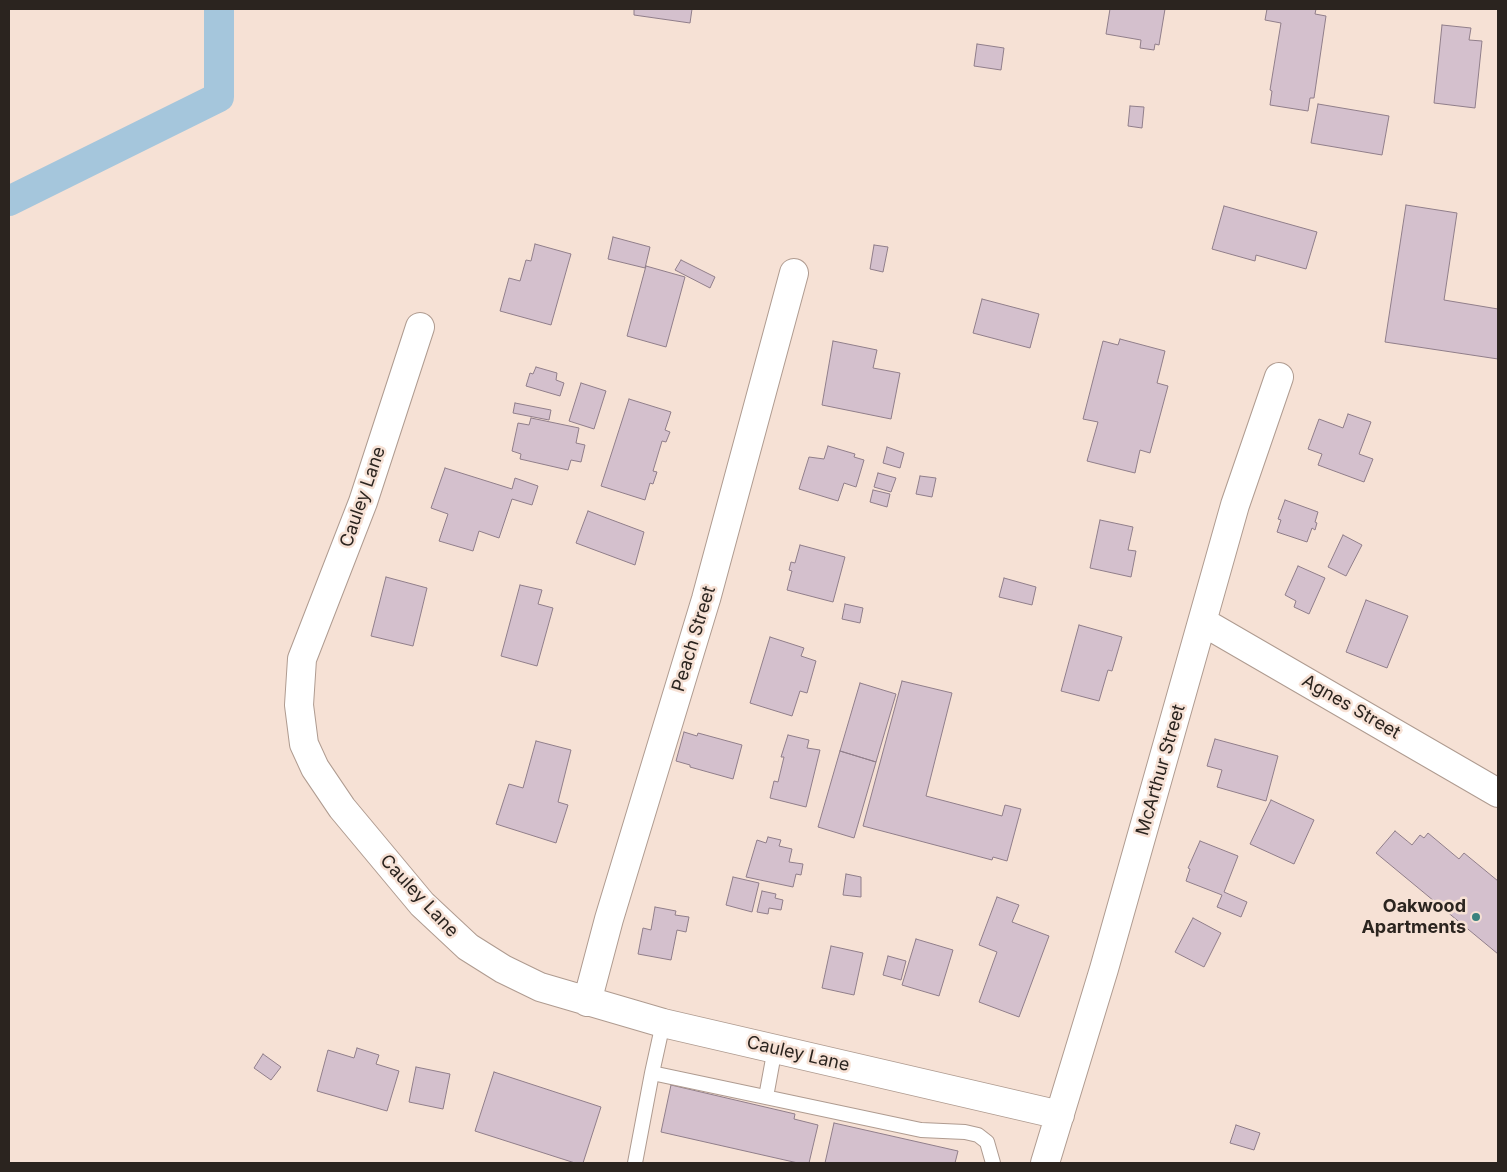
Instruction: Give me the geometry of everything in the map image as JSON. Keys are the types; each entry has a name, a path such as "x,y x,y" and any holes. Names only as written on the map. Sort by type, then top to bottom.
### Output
{"street":[{"name":"Peach Street","path":"587,1002 609,919 706,599 794,273"},
{"name":"Cauley Lane","path":"420,327 362,502 302,659 299,705 304,744 315,768 342,808 422,904 468,947 503,969 540,987 663,1023 1060,1115"},
{"name":"McArthur Street","path":"1045,1163 1203,622 1235,505 1279,377"},
{"name":"Agnes Street","path":"1203,622 1498,793"}],"lane":[{"path":"634,1163 663,1023"},
{"path":"766,1097 775,1048"},
{"path":"652,1073 922,1130 948,1130 978,1135 987,1142 993,1163"}],"building":[{"path":"634,9 692,9 690,23 634,15"},
{"path":"1110,9 1165,9 1159,45 1155,44 1154,50 1140,48 1141,40 1106,34"},
{"path":"1267,9 1316,9 1315,14 1326,16 1314,98 1310,98 1308,111 1270,105 1272,91 1270,90 1281,23 1265,20"},
{"path":"1442,25 1471,28 1469,40 1482,41 1475,108 1434,103"},
{"path":"977,44 1004,48 1001,70 974,66"},
{"path":"1318,104 1389,116 1382,155 1311,143"},
{"path":"1130,106 1144,107 1142,128 1128,126"},
{"path":"1406,205 1457,213 1444,300 1498,309 1498,359 1385,342"},
{"path":"1224,206 1317,232 1306,269 1256,255 1255,261 1212,249"},
{"path":"613,237 650,247 645,268 608,259"},
{"path":"535,244 571,254 551,325 500,311 509,278 520,281 526,260 531,261"},
{"path":"874,245 888,247 883,272 870,269"},
{"path":"681,260 715,277 710,288 675,270"},
{"path":"646,266 685,277 666,347 627,336"},
{"path":"982,299 1039,314 1030,348 973,333"},
{"path":"1120,339 1165,351 1157,383 1168,386 1150,453 1140,450 1135,473 1087,461 1098,422 1083,419 1103,341 1118,345"},
{"path":"833,341 877,350 873,368 900,373 891,419 822,405"},
{"path":"536,367 557,373 556,380 564,383 560,396 526,386 530,373 533,374"},
{"path":"581,383 606,391 594,429 569,421"},
{"path":"629,399 671,412 665,430 670,432 666,442 662,441 653,471 657,472 653,484 650,483 645,500 601,486"},
{"path":"515,403 551,410 549,420 513,413"},
{"path":"1348,414 1371,422 1359,454 1373,459 1364,482 1318,465 1322,454 1308,449 1319,419 1343,428"},
{"path":"531,418 579,428 576,443 585,445 581,462 571,460 568,470 520,459 521,454 512,451 518,423 529,425"},
{"path":"828,446 855,454 854,457 864,460 856,487 844,483 838,501 799,489 809,457 824,459"},
{"path":"887,447 904,453 900,468 883,463"},
{"path":"445,468 512,489 515,478 538,486 532,505 512,499 499,538 479,531 473,551 439,541 448,514 431,508"},
{"path":"878,473 896,478 891,492 874,487"},
{"path":"920,476 936,478 932,497 916,494"},
{"path":"873,490 890,494 887,507 870,502"},
{"path":"1285,500 1318,512 1315,530 1312,528 1307,542 1277,532 1281,520 1278,519"},
{"path":"588,511 644,532 635,565 576,543"},
{"path":"1100,520 1133,527 1128,550 1136,551 1131,577 1090,568"},
{"path":"1343,535 1362,545 1346,576 1328,567"},
{"path":"800,545 845,557 833,602 787,590 792,571 789,570 791,562 795,563"},
{"path":"1298,566 1325,578 1309,614 1294,607 1296,601 1285,595"},
{"path":"386,577 427,588 413,646 371,636"},
{"path":"1004,578 1036,587 1032,605 999,597"},
{"path":"520,585 542,590 538,604 553,608 537,666 501,656"},
{"path":"1366,600 1408,616 1387,668 1346,652"},
{"path":"845,604 863,608 860,623 842,619"},
{"path":"1079,625 1122,637 1112,671 1108,670 1099,701 1061,691"},
{"path":"770,637 804,648 801,656 816,661 807,693 800,691 792,716 750,703"},
{"path":"902,681 952,693 926,796 1002,816 1005,805 1021,809 1007,861 993,857 992,860 863,826"},
{"path":"860,683 896,694 876,762 840,751"},
{"path":"684,732 697,736 698,733 742,745 733,779 690,767 690,765 676,761"},
{"path":"788,735 809,740 807,748 820,750 806,807 770,798 774,781 778,782 784,757 781,757"},
{"path":"1215,739 1278,756 1266,801 1217,787 1222,770 1207,766"},
{"path":"536,741 571,750 558,802 568,805 556,843 496,824 509,784 523,788"},
{"path":"840,751 876,762 854,838 818,827"},
{"path":"1271,800 1314,820 1294,864 1250,844"},
{"name":"Oakwood Apartments","path":"1395,831 1412,845 1420,835 1424,838 1428,833 1459,859 1464,853 1498,881 1498,954 1376,853"},
{"path":"768,837 781,840 779,846 792,849 789,862 803,864 801,875 796,874 793,887 746,877 757,840 766,843"},
{"path":"1200,841 1238,856 1224,892 1247,902 1241,917 1217,907 1222,895 1186,881 1190,869 1188,868"},
{"path":"846,874 861,877 861,897 843,895"},
{"path":"733,877 759,883 752,912 726,905"},
{"path":"762,891 776,894 775,898 783,900 781,910 769,908 768,914 757,912"},
{"path":"997,897 1019,905 1012,922 1049,936 1019,1017 979,1002 997,952 979,945"},
{"path":"655,907 676,911 675,915 689,917 686,932 677,930 671,960 638,954 643,928 651,930"},
{"path":"1193,918 1221,933 1204,967 1175,952"},
{"path":"916,939 953,950 939,996 902,985"},
{"path":"831,946 863,953 854,995 822,988"},
{"path":"888,956 906,961 901,980 883,975"},
{"path":"357,1048 379,1055 376,1064 399,1071 387,1111 317,1091 328,1050 354,1058"},
{"path":"263,1054 281,1067 271,1080 254,1068"},
{"path":"416,1067 450,1074 443,1109 409,1102"},
{"path":"494,1072 601,1107 583,1163 575,1163 475,1131"},
{"path":"671,1085 795,1114 794,1119 818,1125 809,1163 798,1163 661,1132"},
{"path":"834,1123 958,1151 955,1163 825,1163"},
{"path":"1236,1125 1260,1133 1254,1150 1230,1143"}],"waterway":[{"path":"9,201 219,97 219,9"}],"place":[{"name":"Oakwood Apartments","path":"1476,917"}]}
